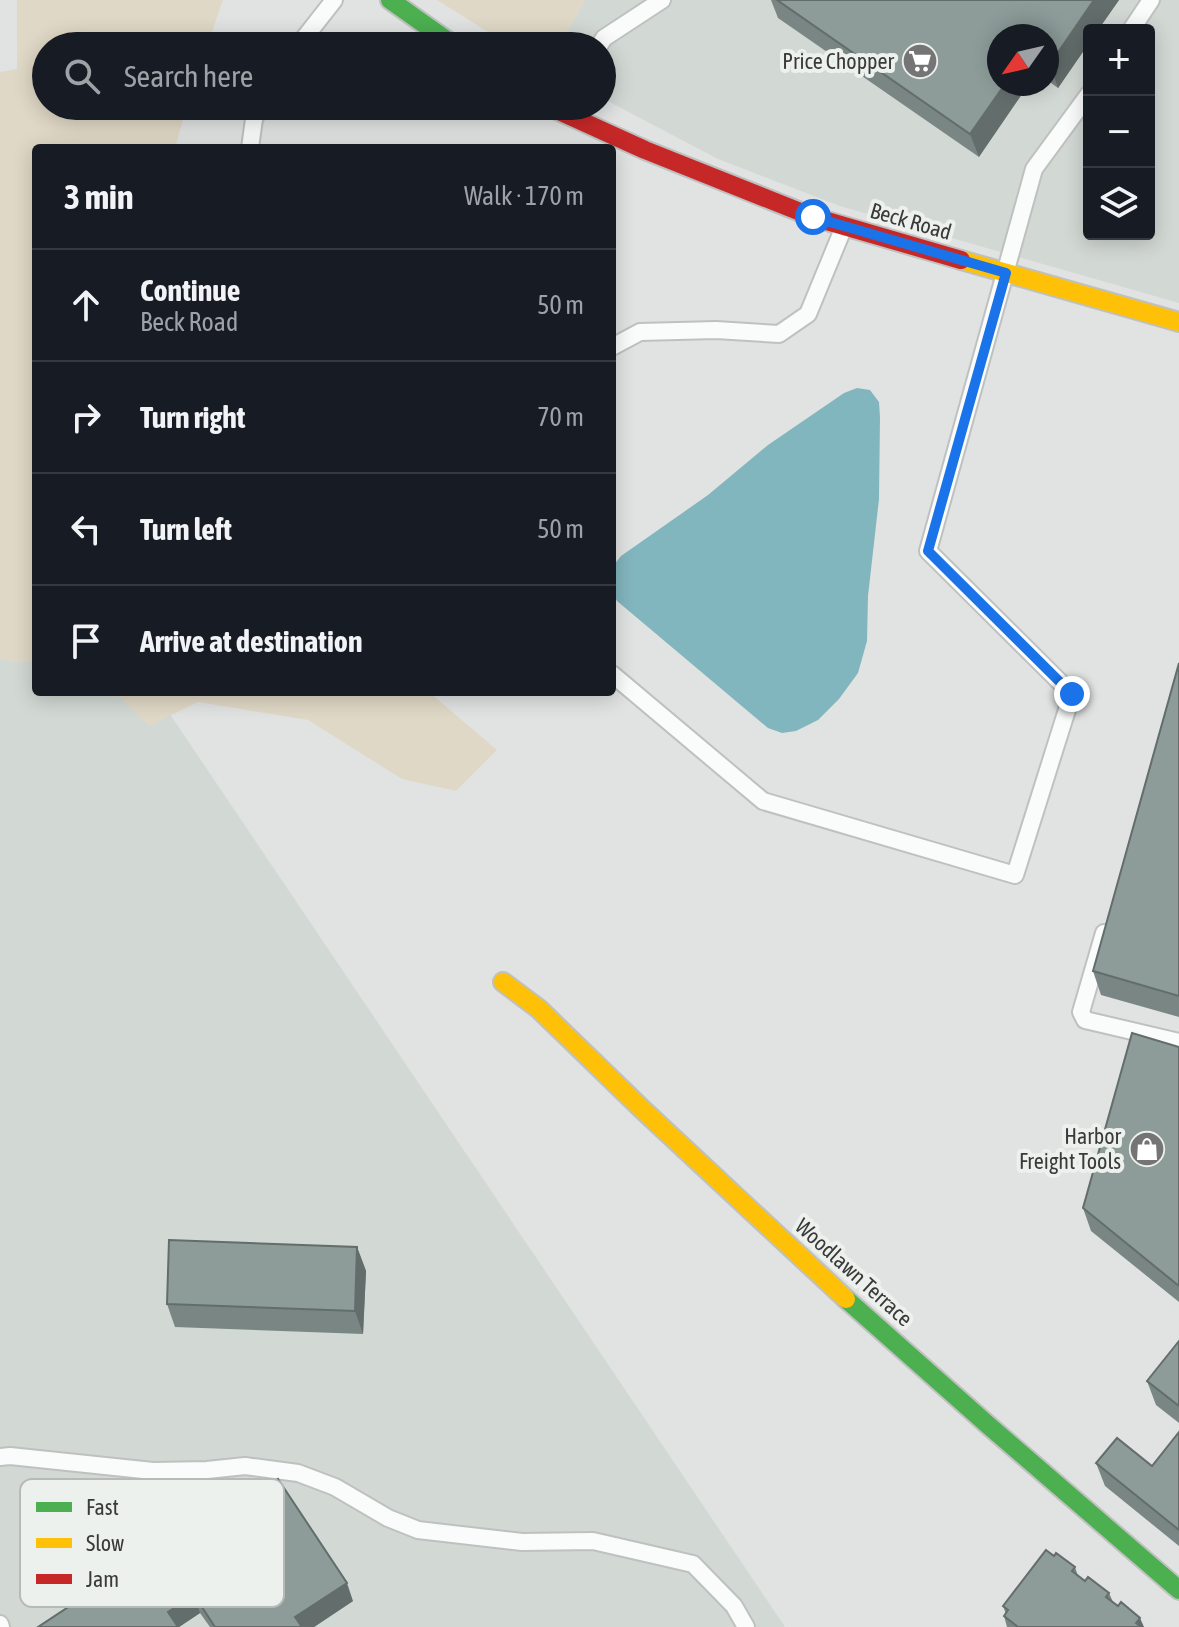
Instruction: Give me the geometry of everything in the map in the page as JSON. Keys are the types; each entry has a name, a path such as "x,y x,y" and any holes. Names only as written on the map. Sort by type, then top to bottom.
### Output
{"street":[{"path":"390,0 435,32"},
{"name":"Beck Road","path":"581,120 645,150 799,212 1179,322"},
{"name":"Woodlawn Terrace","path":"503,982 539,1009 815,1271 1179,1590"}],"lane":[{"path":"309,32 334,0"},
{"path":"613,32 662,0"},
{"path":"1135,24 1151,0"},
{"path":"616,677 763,801 1015,875 1072,694 928,551 1034,169 1088,96"},
{"path":"251,144 254,120"},
{"path":"616,345 640,332 716,330 779,334 808,314 843,226"},
{"path":"1107,923 1081,1012 1085,1020 1179,1042"},
{"path":"0,1457 153,1471 245,1466 298,1473 335,1487 388,1518 418,1530 522,1542 593,1541 693,1564 734,1606 746,1627"}],"shaded area":[{"path":"17,0 223,0 212,32 32,32 32,120 183,120 176,144 32,144 32,661 14,662 0,659 0,72 17,69"},
{"path":"437,0 585,0 567,32 488,32"},
{"path":"585,0 1179,0 1179,303 840,206 718,159 616,105 616,32 567,32"},
{"path":"32,644 32,696 158,696 785,1627 0,1627 0,650"},
{"path":"119,696 434,696 497,750 456,791 402,779 308,720 198,702 149,726"}],"water":[{"path":"857,388 870,390 879,402 879,499 868,596 867,641 858,673 839,699 818,720 796,731 782,733 768,728 617,601 616,562 708,495 768,445 844,393"}],"building":[{"name":"Price Chopper","path":"777,0 1094,0 1059,51 1059,24 987,24 987,96 997,96 970,134"},
{"path":"1179,663 1179,996 1093,971"},
{"name":"Harbor Freight Tools","path":"1132,1033 1179,1047 1179,1286 1083,1208"},
{"path":"169,1240 357,1247 355,1311 167,1304"},
{"path":"1179,1341 1179,1406 1147,1381"},
{"path":"1179,1432 1179,1530 1096,1463 1117,1438 1152,1466"},
{"path":"284,1488 347,1583 295,1617 302,1627 215,1627 202,1607 284,1607"},
{"path":"1046,1550 1054,1556 1056,1553 1075,1567 1072,1571 1085,1581 1088,1577 1109,1593 1106,1597 1118,1606 1121,1602 1140,1618 1136,1623 1141,1627 1018,1627 1004,1616 1008,1610 1003,1606"},
{"path":"68,1607 176,1607 168,1612 178,1627 38,1627"}],"traffic: fast":[{"path":"390,0 435,32"},
{"path":"846,1299 1179,1590"}],"traffic: slow":[{"path":"961,260 1179,322"},
{"path":"503,982 539,1009 846,1299"}],"traffic: jam":[{"path":"579,120 645,150 813,217 961,260"}],"place":[{"name":"Price Chopper","path":"920,61"},
{"name":"Harbor Freight Tools","path":"1147,1149"}],"route":[{"path":"813,217 1006,273 928,551 1072,694"}]}
